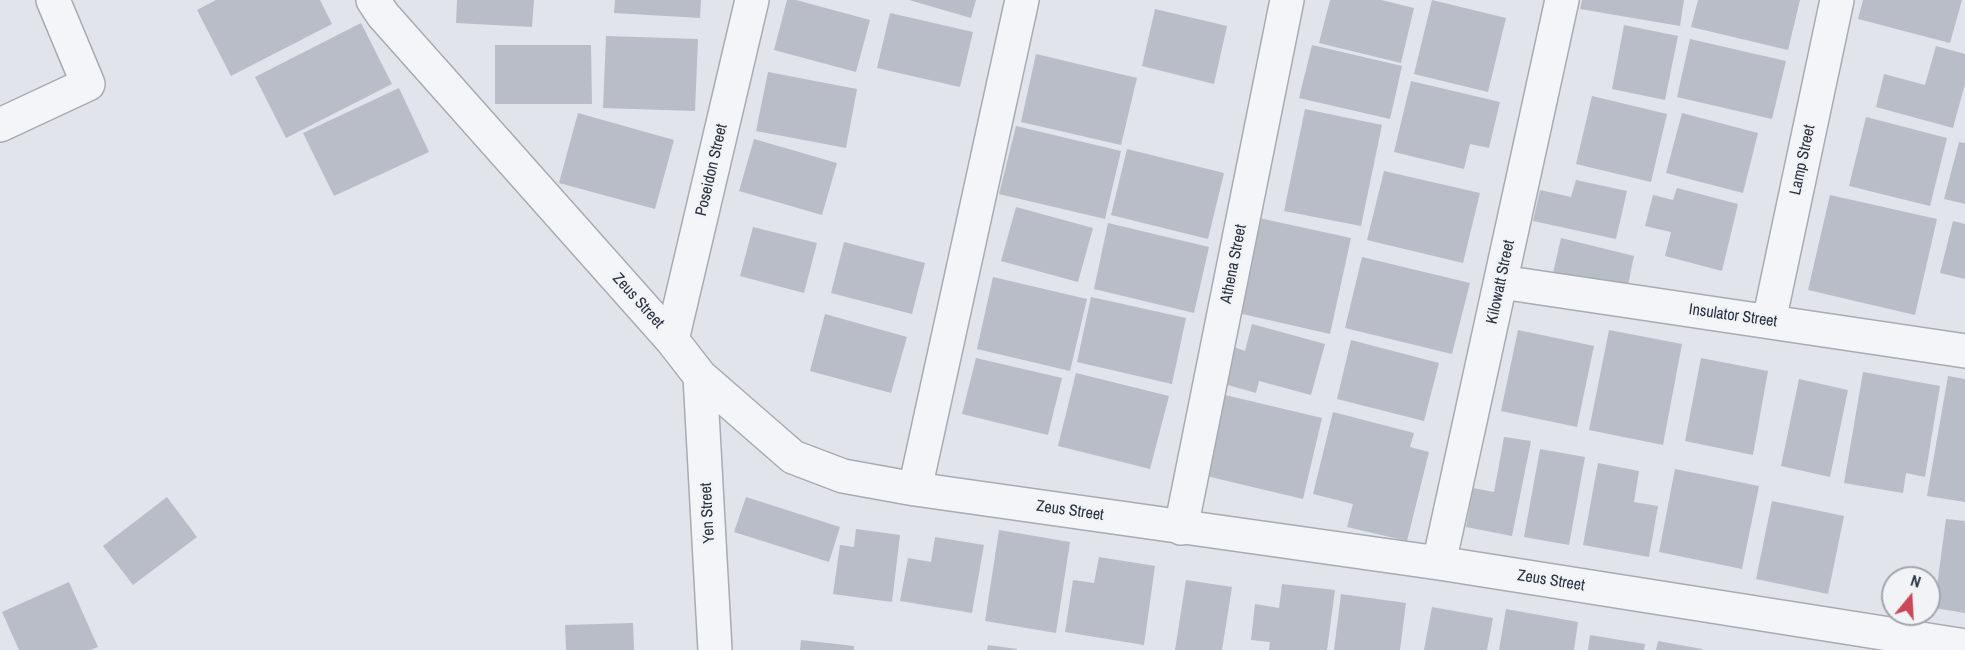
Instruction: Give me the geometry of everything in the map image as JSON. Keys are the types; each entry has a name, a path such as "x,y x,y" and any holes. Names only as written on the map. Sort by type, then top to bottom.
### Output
{"street":[{"path":"0,125 88,84 53,0"},
{"name":"Zeus Street","path":"373,0 383,15 672,340 700,376 793,457 843,476 915,489 1439,563 1965,646"},
{"name":"Poseidon Street","path":"672,340 752,0"},
{"path":"915,489 1022,0"},
{"name":"Athena Street","path":"1181,528 1287,0"},
{"name":"Kilowatt Street","path":"1439,563 1562,0"},
{"name":"Lamp Street","path":"1769,321 1837,0"},
{"name":"Insulator Street","path":"1501,282 1965,351"},
{"name":"Yen Street","path":"700,376 715,650"}],"building":[{"path":"216,0 320,0 332,24 231,76 197,10"},
{"path":"457,0 534,0 532,27 456,23"},
{"path":"615,0 701,0 700,18 614,13"},
{"path":"787,0 796,0 870,20 856,72 774,50"},
{"path":"909,0 976,0 971,18"},
{"path":"1330,0 1381,0 1414,8 1401,63 1319,43"},
{"path":"1432,0 1506,18 1488,92 1414,74"},
{"path":"1582,0 1684,0 1680,26 1580,9"},
{"path":"1698,0 1800,0 1788,50 1691,27"},
{"path":"1863,0 1962,0 1950,43 1858,19"},
{"path":"1155,9 1227,26 1214,84 1142,66"},
{"path":"890,13 973,32 960,87 877,68"},
{"path":"361,23 392,84 286,138 255,77"},
{"path":"1624,25 1678,36 1665,100 1612,89"},
{"path":"606,36 698,39 695,111 603,108"},
{"path":"1690,39 1786,61 1772,119 1677,97"},
{"path":"495,45 591,45 592,104 495,104"},
{"path":"1312,45 1402,66 1390,119 1299,98"},
{"path":"1936,46 1965,54 1965,84 1953,128 1876,107 1884,74 1925,85"},
{"path":"1036,54 1137,78 1121,145 1021,122"},
{"path":"768,72 857,89 846,148 756,131"},
{"path":"1411,81 1500,102 1489,148 1470,144 1464,169 1394,152"},
{"path":"399,88 429,152 334,196 303,133"},
{"path":"1592,96 1667,114 1651,182 1576,164"},
{"path":"1305,109 1382,125 1361,226 1284,211"},
{"path":"578,113 674,140 655,209 559,183"},
{"path":"1682,113 1758,133 1743,193 1666,173"},
{"path":"1866,117 1947,138 1930,206 1849,186"},
{"path":"1016,126 1121,151 1105,219 999,194"},
{"path":"754,139 837,163 822,215 739,191"},
{"path":"1959,142 1965,143 1965,204 1944,199"},
{"path":"1127,149 1224,173 1208,239 1111,215"},
{"path":"1384,171 1480,193 1463,263 1367,240"},
{"path":"1576,180 1627,191 1616,239 1533,221 1540,190 1571,197"},
{"path":"1677,188 1738,204 1722,271 1665,256 1671,232 1645,226 1653,195 1673,200"},
{"path":"1830,195 1937,219 1915,315 1808,290"},
{"path":"1016,207 1093,228 1078,282 1001,261"},
{"path":"1259,218 1351,238 1330,334 1238,313"},
{"path":"1953,221 1965,224 1965,279 1940,273"},
{"path":"1108,223 1209,247 1194,313 1094,289"},
{"path":"753,227 817,243 804,293 740,276"},
{"path":"1561,238 1634,256 1627,290 1553,273"},
{"path":"844,242 925,263 912,314 831,293"},
{"path":"1362,257 1470,283 1452,354 1345,328"},
{"path":"993,277 1087,299 1070,371 977,349"},
{"path":"1091,297 1186,318 1172,384 1077,362"},
{"path":"825,314 907,337 891,393 810,371"},
{"path":"1252,324 1325,344 1311,395 1259,381 1256,393 1224,384 1234,347 1245,351"},
{"path":"1518,330 1594,346 1577,427 1501,411"},
{"path":"1609,330 1682,344 1663,445 1589,430"},
{"path":"1351,340 1439,363 1424,421 1337,399"},
{"path":"976,358 1062,378 1048,435 962,414"},
{"path":"1701,358 1768,371 1753,455 1685,441"},
{"path":"1863,372 1940,386 1925,477 1906,473 1903,493 1844,483"},
{"path":"1076,373 1169,396 1150,469 1058,446"},
{"path":"1948,376 1965,379 1965,502 1927,496"},
{"path":"1799,379 1848,390 1830,477 1781,466"},
{"path":"1221,394 1322,418 1303,499 1202,475"},
{"path":"1333,412 1414,433 1410,447 1429,452 1407,541 1347,527 1353,504 1313,494"},
{"path":"1504,437 1531,441 1512,536 1466,527 1473,488 1494,492"},
{"path":"1540,449 1585,457 1569,545 1524,537"},
{"path":"1598,463 1639,471 1634,502 1658,506 1649,557 1583,545"},
{"path":"1675,469 1759,486 1742,569 1659,552"},
{"path":"167,497 197,537 133,585 103,546"},
{"path":"746,497 840,527 829,562 734,532"},
{"path":"1772,501 1844,516 1828,594 1756,579"},
{"path":"1946,519 1965,521 1965,613 1941,609 1940,566"},
{"path":"856,529 900,535 892,602 833,594 840,545 854,547"},
{"path":"999,530 1070,542 1056,633 985,621"},
{"path":"935,537 984,545 972,613 900,601 908,558 931,562"},
{"path":"1099,557 1155,566 1144,645 1065,632 1073,580 1094,583"},
{"path":"1186,580 1232,587 1222,650 1175,650"},
{"path":"69,582 98,647 90,650 19,650 2,612"},
{"path":"1282,584 1335,590 1327,650 1269,650 1270,642 1251,640 1255,604 1279,608"},
{"path":"1341,594 1406,603 1400,650 1334,650"},
{"path":"1432,607 1493,618 1487,650 1424,650"},
{"path":"1506,609 1578,622 1574,650 1499,650"},
{"path":"633,623 634,650 566,650 565,625"},
{"path":"1590,635 1645,644 1644,650 1588,650"},
{"path":"801,640 854,646 854,650 800,650"},
{"path":"1658,641 1702,649 1702,650 1656,650"},
{"path":"988,645 1017,649 1017,650 987,650"}]}
